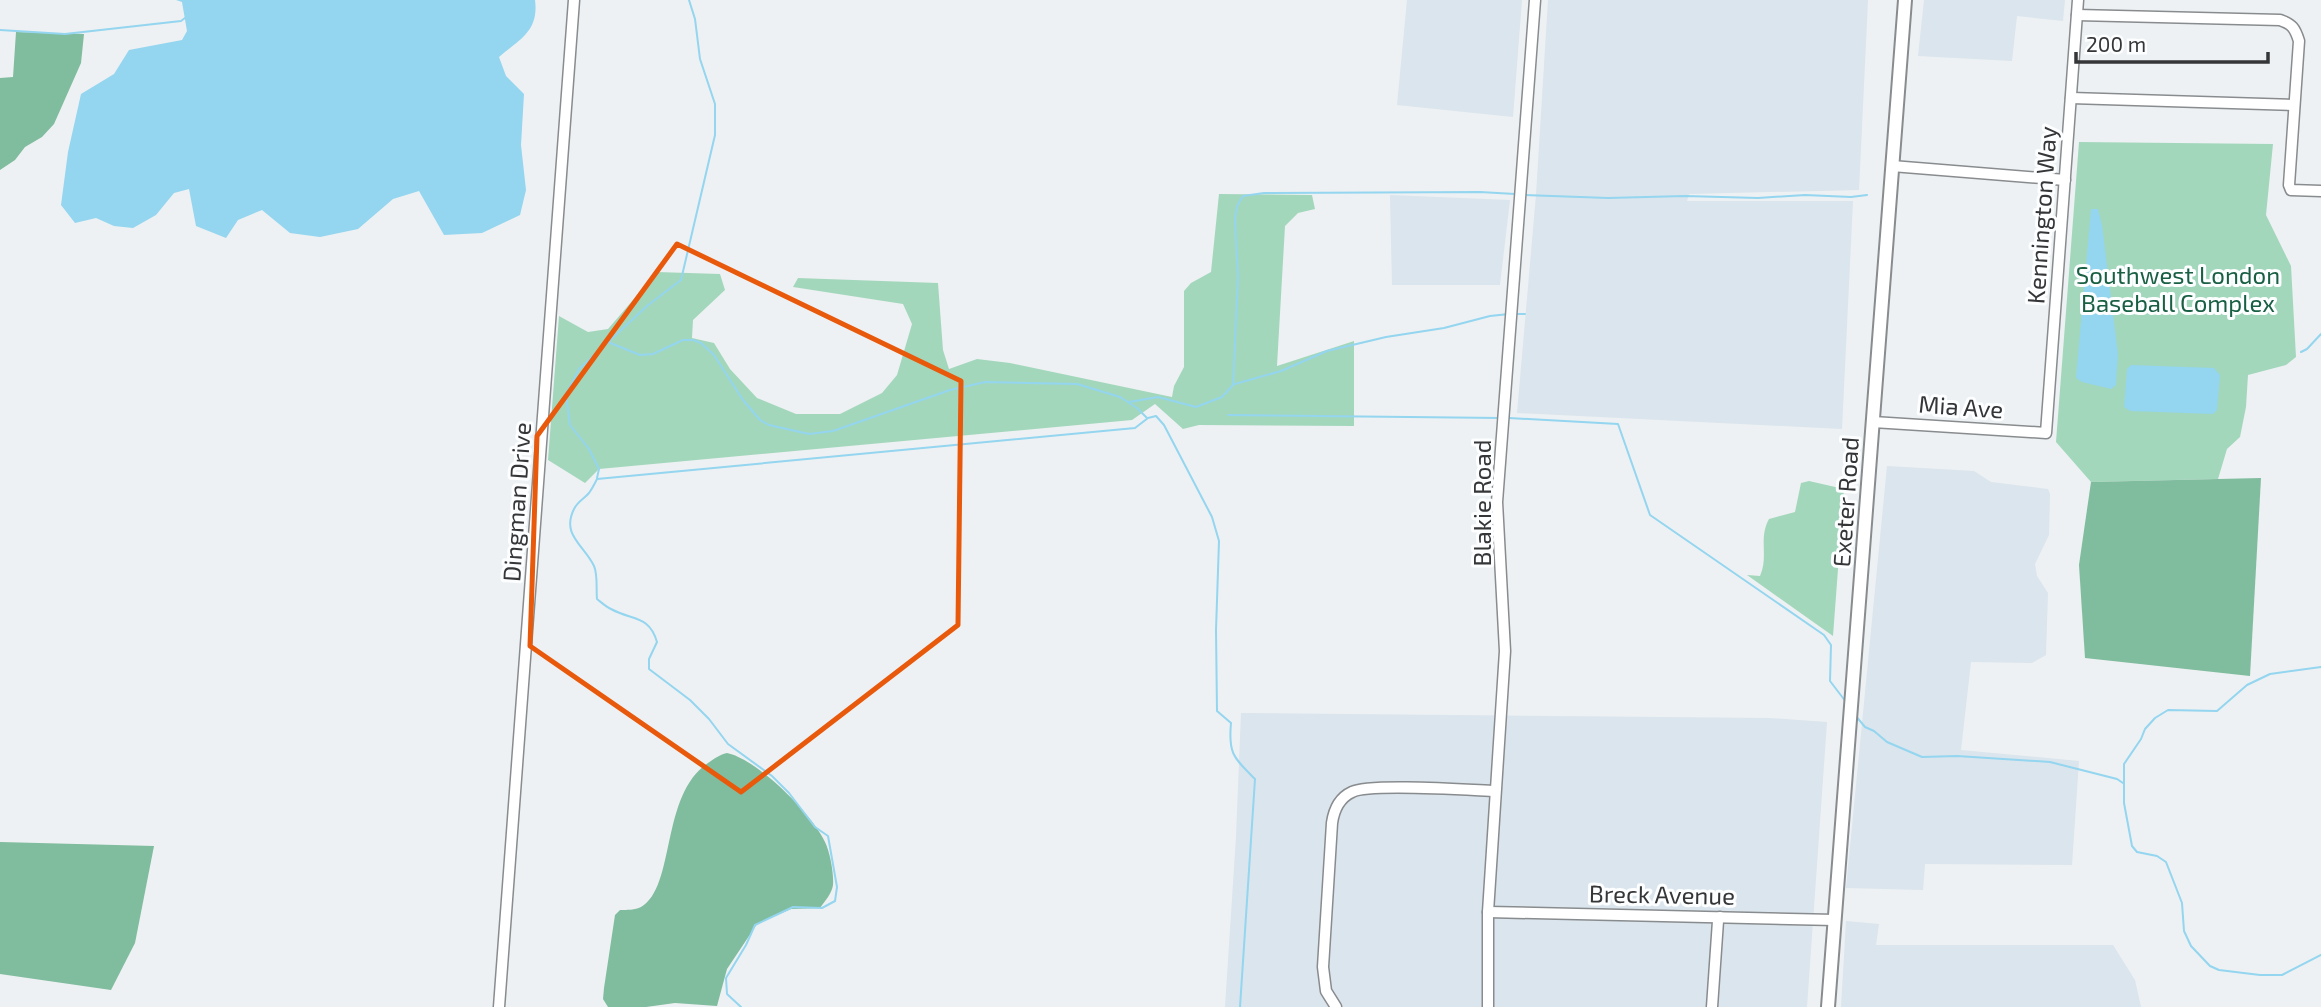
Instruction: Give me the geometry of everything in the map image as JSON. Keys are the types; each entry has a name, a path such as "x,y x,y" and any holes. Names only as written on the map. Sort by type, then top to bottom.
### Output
{"main road":[{"name":"Exeter Road","path":"1828,1007 1905,0"}],"street":[{"name":"Dingman Drive","path":"499,1007 574,0"},
{"name":"Blakie Road","path":"1488,1007 1488,912 1505,651 1497,502 1535,0"},
{"name":"Kennington Way","path":"2046,433 2078,0"},
{"path":"2077,15 2280,20 2291,24 2299,41 2289,185 2291,190 2321,191"},
{"path":"2071,98 2294,105"},
{"path":"1892,166 2065,180"},
{"name":"Mia Ave","path":"1873,422 2046,433"},
{"path":"1336,1007 1326,990 1322,967 1332,823 1340,801 1361,788 1495,791"},
{"name":"Breck Avenue","path":"1488,912 1835,920"},
{"path":"1712,1007 1720,917"}],"highlighted area":[{"path":"677,244 961,381 958,625 741,792 530,646 537,436"}],"shaded area":[{"path":"1407,0 1522,0 1513,117 1397,105"},
{"path":"1548,0 1868,0 1859,190 1689,194 1687,201 1853,201 1842,429 1517,413 1536,195"},
{"path":"1924,0 2065,0 2063,21 2017,16 2012,61 1918,56"},
{"path":"1390,195 1510,200 1500,285 1392,285"},
{"path":"1887,466 1974,471 1991,482 2048,489 2049,535 2035,564 2037,576 2048,593 2046,655 2032,663 1971,662 1961,750 2079,761 2072,865 1925,864 1923,890 1846,888"},
{"path":"1241,713 1769,718 1827,722 1807,1007 1225,1007"},
{"path":"1846,921 1879,924 1876,945 2113,945 2135,980 2141,1007 1841,1007"}],"green space":[{"path":"16,32 84,34 81,63 54,124 42,137 25,147 15,160 0,170 0,78 13,77"},
{"name":"Southwest London Baseball Complex","path":"2079,142 2273,144 2266,215 2291,266 2296,357 2286,365 2248,375 2246,407 2240,437 2227,449 2218,479 2091,482 2056,442"},
{"path":"1219,194 1312,195 1315,209 1298,213 1285,226 1277,366 1354,341 1354,426 1199,425 1183,429 1155,404 1132,420 599,469 585,483 548,460 559,316 588,332 608,329 657,272 720,274 725,290 693,320 692,338 714,343 730,369 757,398 796,414 840,414 882,393 897,375 912,324 903,304 793,287 798,278 938,283 943,350 949,369 977,359 1010,363 1172,397 1174,386 1184,367 1184,291 1191,283 1211,272"},
{"path":"2261,478 2250,676 2085,658 2079,565 2091,482"},
{"path":"1809,481 1844,489 1833,636 1747,575 1760,576 1763,569 1764,534 1769,519 1795,512 1801,483"},
{"path":"727,753 739,757 768,776 796,803 818,830 825,842 831,863 831,891 820,908 791,909 757,924 727,969 717,1006 675,1003 646,1007 608,1007 603,999 615,915 620,910 641,907 652,896 665,861 682,796 693,778 708,763"},
{"path":"0,842 154,846 135,943 111,990 0,974"}],"water":[{"path":"176,0 535,0 531,27 499,57 506,76 524,94 521,145 526,190 520,215 482,233 444,235 419,191 393,199 358,229 320,237 290,233 262,210 238,220 226,238 196,226 189,189 174,193 156,215 133,228 114,226 96,218 75,223 61,205 68,152 81,94 114,74 129,50 182,40 187,31 182,2"},
{"path":"2091,209 2098,209 2102,225 2118,354 2116,385 2111,389 2076,378"},
{"path":"2131,365 2214,368 2220,375 2217,410 2213,414 2130,411 2124,407 2127,369"}],"waterway":[{"path":"597,478 599,469 589,449 570,425 566,394 579,369 647,306 681,280 715,135 715,104 700,59 695,19 689,0"},
{"path":"0,30 65,34 181,21 185,18"},
{"path":"1129,402 1158,397 1196,407 1222,397 1233,385 1238,277 1235,219 1237,206 1243,196 1264,193 1515,194"},
{"path":"1524,195 1608,198 1867,195"},
{"path":"1235,384 1281,371 1327,351 1509,314"},
{"path":"1514,314 1525,314"},
{"path":"2301,352 2321,334"},
{"path":"608,342 640,355 653,354 683,340 701,343 714,355 743,400 760,420 769,425 809,434 833,431 950,390 985,382 1077,384 1120,397 1147,418"},
{"path":"1228,415 1500,418"},
{"path":"741,1007 727,994 726,978 755,925 793,907 822,908 835,901 837,887 828,836 815,827 772,776 728,744 690,700 649,669 649,659 657,642 654,633 645,623 619,613 597,599 594,566 575,539 570,526 576,506 589,493 597,479 1135,428 1148,418 1156,416 1164,425 1212,517 1219,541 1217,711 1231,723 1234,755 1255,779 1240,1007"},
{"path":"1509,418 1618,424 1650,515 1824,635 1831,645 1830,681 1846,702"},
{"path":"2321,667 2270,674 2247,685 2217,711 2168,710 2155,718 2145,729 2124,764 2124,803 2132,846 2137,852 2157,856 2166,862 2182,903 2184,931 2191,946 2210,966 2219,970 2282,975 2321,955"},
{"path":"1855,715 1865,727 1887,742 1922,757 1957,756 2050,762 2117,779 2123,783"}]}
